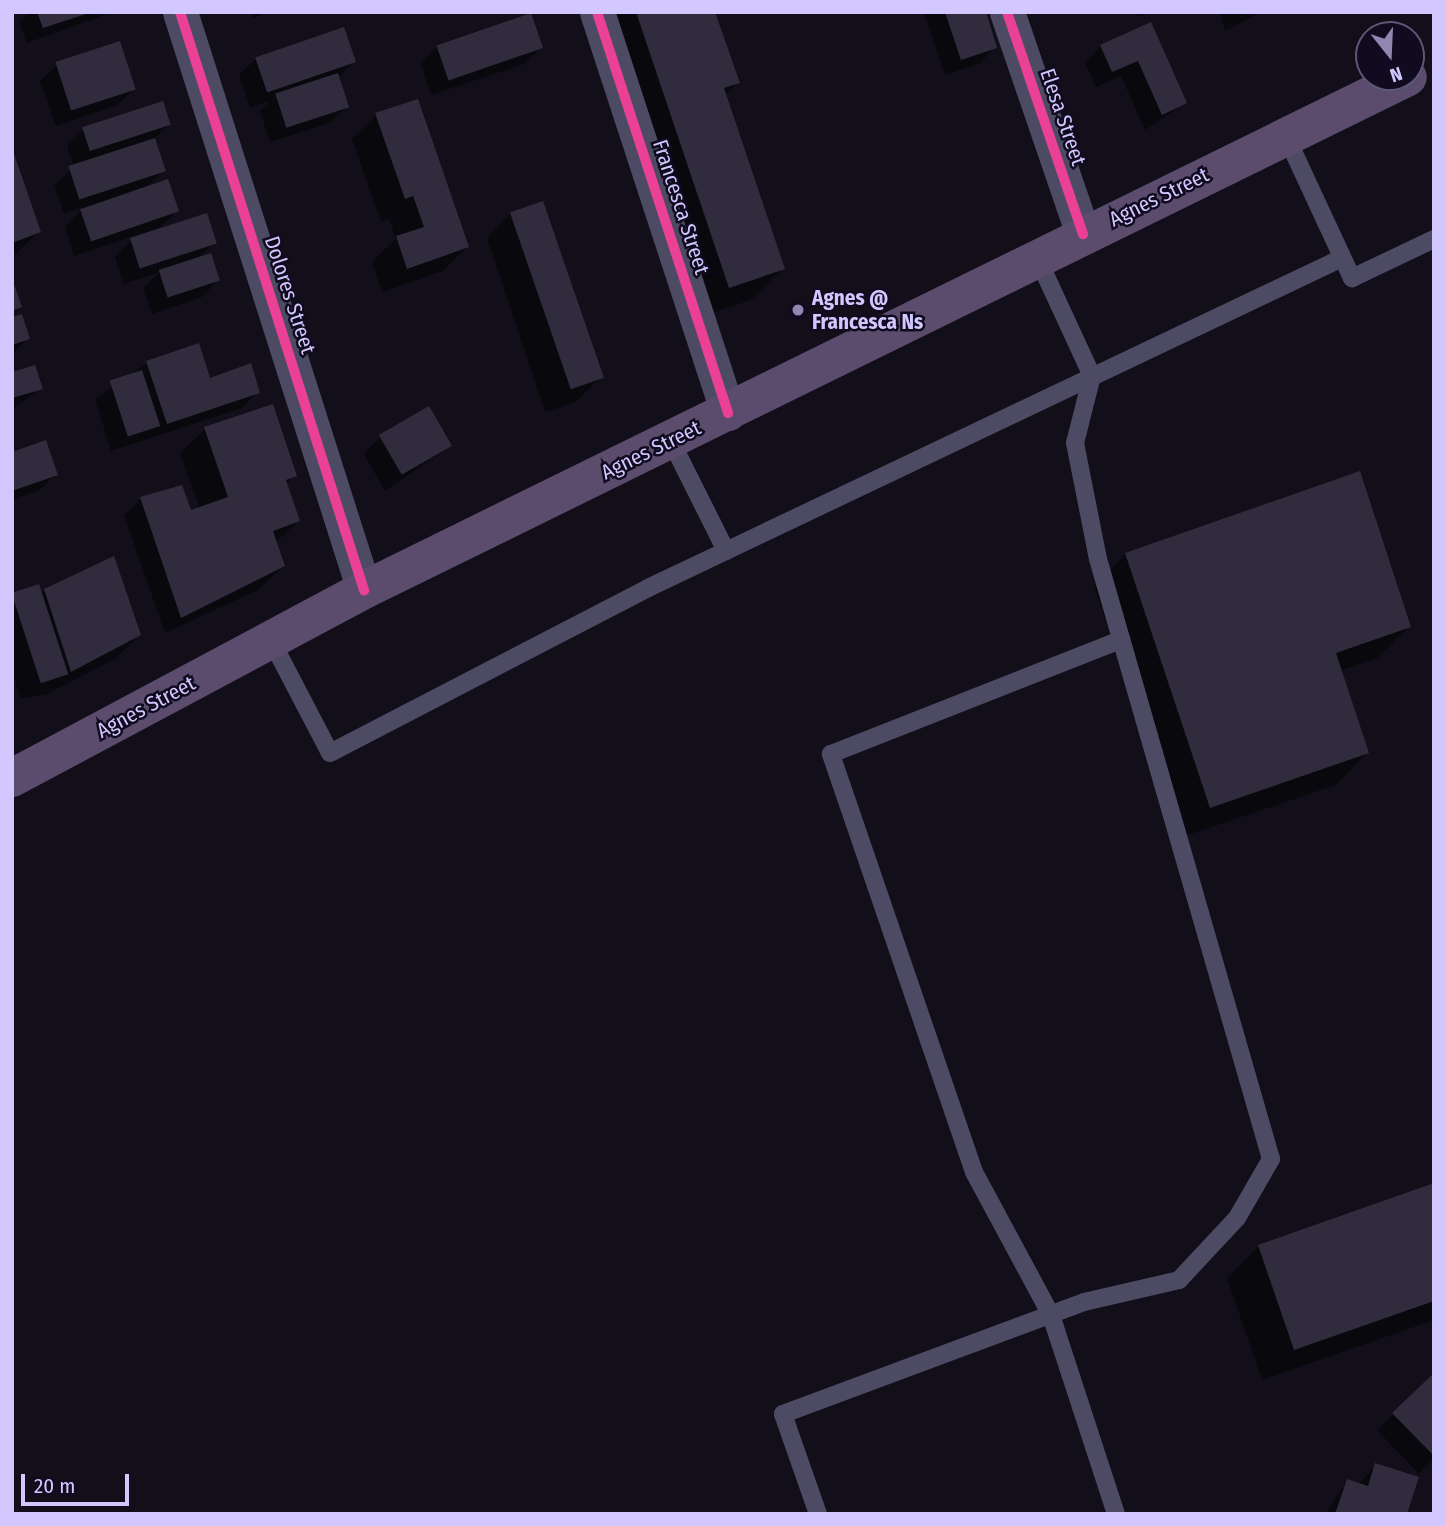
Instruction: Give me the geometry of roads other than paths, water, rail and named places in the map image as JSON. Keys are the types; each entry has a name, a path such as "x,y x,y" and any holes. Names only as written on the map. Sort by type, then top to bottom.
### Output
{"main road":[{"name":"Agnes Street","path":"14,769 271,640 364,590 728,413 1083,234 1379,91"}],"street":[{"name":"Dolores Street","path":"180,12 364,590"},
{"name":"Francesca Street","path":"597,12 728,413"},
{"name":"Elesa Street","path":"1007,12 1083,234"}],"lane":[{"path":"1286,136 1352,278 1434,239"},
{"path":"818,1514 783,1414 1051,1315 1179,1280 1237,1218 1271,1159 1121,640 1075,443 1092,376 1037,257"},
{"path":"271,640 330,753 726,551 1342,258"},
{"path":"671,441 726,551"},
{"path":"1116,1514 1051,1315 974,1172 831,754 1121,640"}],"place":[{"name":"Agnes @ Francesca Ns","path":"798,310"}]}
